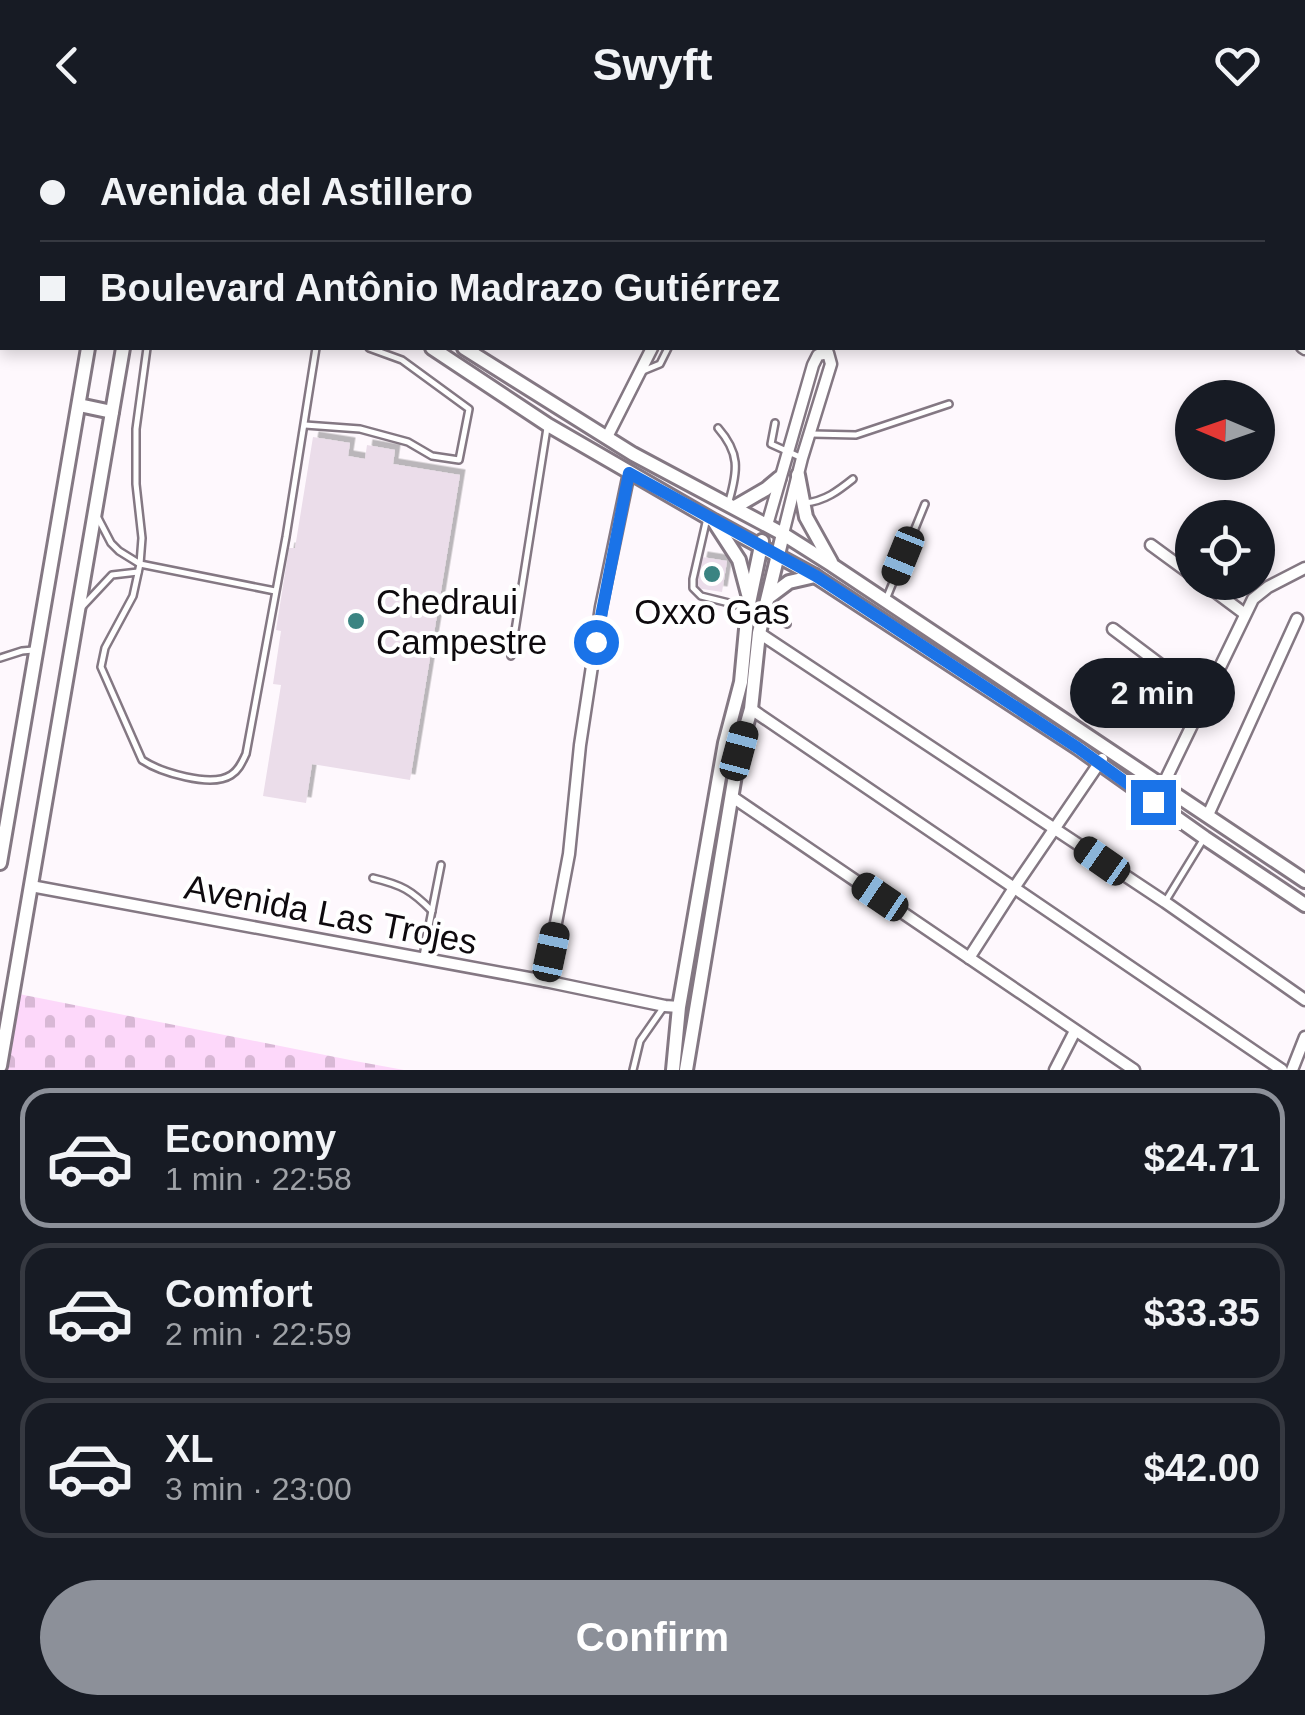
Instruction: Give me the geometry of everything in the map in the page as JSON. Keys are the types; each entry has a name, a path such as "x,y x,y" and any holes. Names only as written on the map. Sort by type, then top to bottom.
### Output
{"street":[{"path":"0,862 88,350"},
{"path":"0,1066 124,350"},
{"path":"435,350 548,426 816,576 1078,748 1305,905"},
{"path":"467,350 606,437 832,564 1305,881"},
{"path":"606,437 651,350"},
{"path":"673,1070 672,1006 724,743 741,682 749,604 761,545 813,365 818,355 825,352 830,356 830,364 759,632 751,709 739,751 686,1070"},
{"path":"79,405 112,412"},
{"path":"545,981 568,854 602,607 629,473"},
{"path":"798,475 810,526 832,564"},
{"path":"731,505 766,489 779,478"},
{"path":"710,519 739,560 749,604"},
{"path":"1151,545 1175,563"},
{"path":"1163,785 1245,614 1260,593 1305,568"},
{"path":"766,603 790,582 816,576"},
{"path":"1226,600 1245,614"},
{"path":"1208,816 1296,620"},
{"path":"1113,629 1206,699"},
{"path":"759,632 1305,1000"},
{"path":"751,709 1282,1070"},
{"path":"969,958 1109,750"},
{"path":"731,796 1134,1070"},
{"name":"Avenida Las Trojes","path":"31,886 672,1006"},
{"path":"1055,1070 1074,1031"},
{"path":"1292,1070 1305,1037"}],"lane":[{"path":"147,350 136,428 142,538 139,568 133,596 102,656 101,667 142,760 195,778 220,779 230,776 246,754 316,350"},
{"path":"305,425 360,429 408,442 432,456 459,460 469,408 402,360 374,350"},
{"path":"638,374 660,364 667,350"},
{"path":"810,433 856,435 949,404"},
{"path":"775,423 771,444 802,458"},
{"path":"511,656 548,426"},
{"path":"718,428 732,444 736,456 731,505"},
{"path":"802,503 830,496 853,479"},
{"path":"886,600 925,504"},
{"path":"95,511 111,543 139,568"},
{"path":"710,519 698,555 694,588 701,596 749,604"},
{"path":"77,614 112,575 139,568 275,591"},
{"path":"766,603 786,624"},
{"path":"0,658 36,650"},
{"path":"1164,902 1204,838"},
{"path":"422,959 441,864"},
{"path":"373,878 401,885 432,911"},
{"path":"633,1070 640,1041 672,1006"}],"green space":[{"path":"19,994 355,1061 404,1070 6,1070"}],"building":[{"path":"313,437 350,443 348,456 365,459 367,445 395,450 393,464 460,475 410,780 312,764 306,803 263,796 281,685 273,684 281,631 276,630 289,548 295,548"},
{"name":"Oxxo Gas","path":"702,557 727,561 722,592 696,588"}],"place":[{"name":"Oxxo Gas","path":"712,574"},
{"name":"Chedraui Campestre","path":"356,621"}],"route":[{"path":"596,642 629,473 816,576 1078,748 1153,802"}]}
